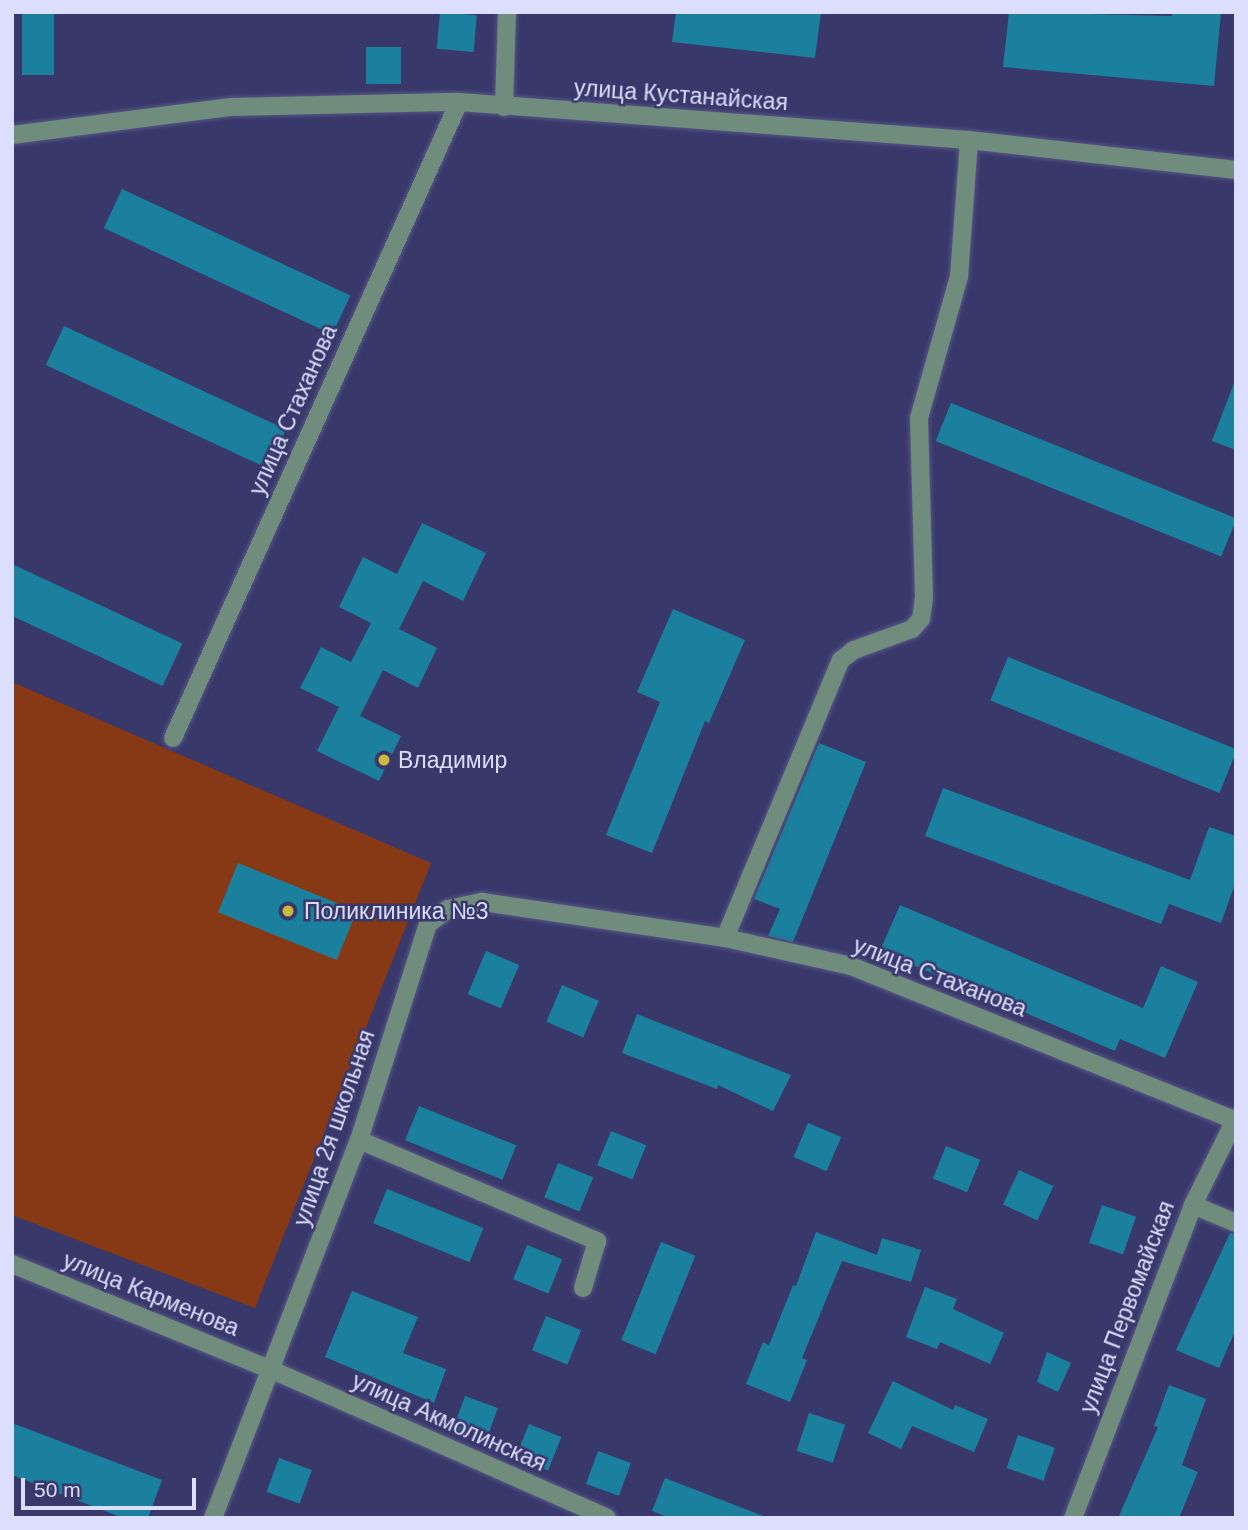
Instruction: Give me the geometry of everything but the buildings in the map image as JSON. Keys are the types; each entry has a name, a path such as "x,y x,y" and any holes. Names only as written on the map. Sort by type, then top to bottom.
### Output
{"street":[{"path":"504,107 507,12"},
{"name":"улица Кустанайская","path":"12,135 231,107 459,102 969,140 1236,170"},
{"name":"улица Стаханова","path":"173,738 459,102"},
{"path":"725,938 841,660 854,650 912,629 921,618 925,598 919,418 959,277 969,140"},
{"name":"улица Стаханова","path":"448,909 482,902 725,938 851,966 1235,1120"},
{"name":"улица 2я школьная","path":"213,1518 359,1140 428,924 448,909"},
{"name":"улица Первомайская","path":"1073,1518 1193,1205 1235,1120"},
{"path":"359,1140 597,1241 583,1288"},
{"path":"1193,1205 1236,1223"},
{"name":"улица Карменова","path":"12,1264 272,1370"},
{"name":"улица Акмолинская","path":"272,1370 607,1518"}],"shaded area":[{"path":"12,682 431,863 255,1308 12,1215"}],"place":[{"name":"Владимир","path":"384,760"},
{"name":"Поликлиника №3","path":"288,911"}]}
